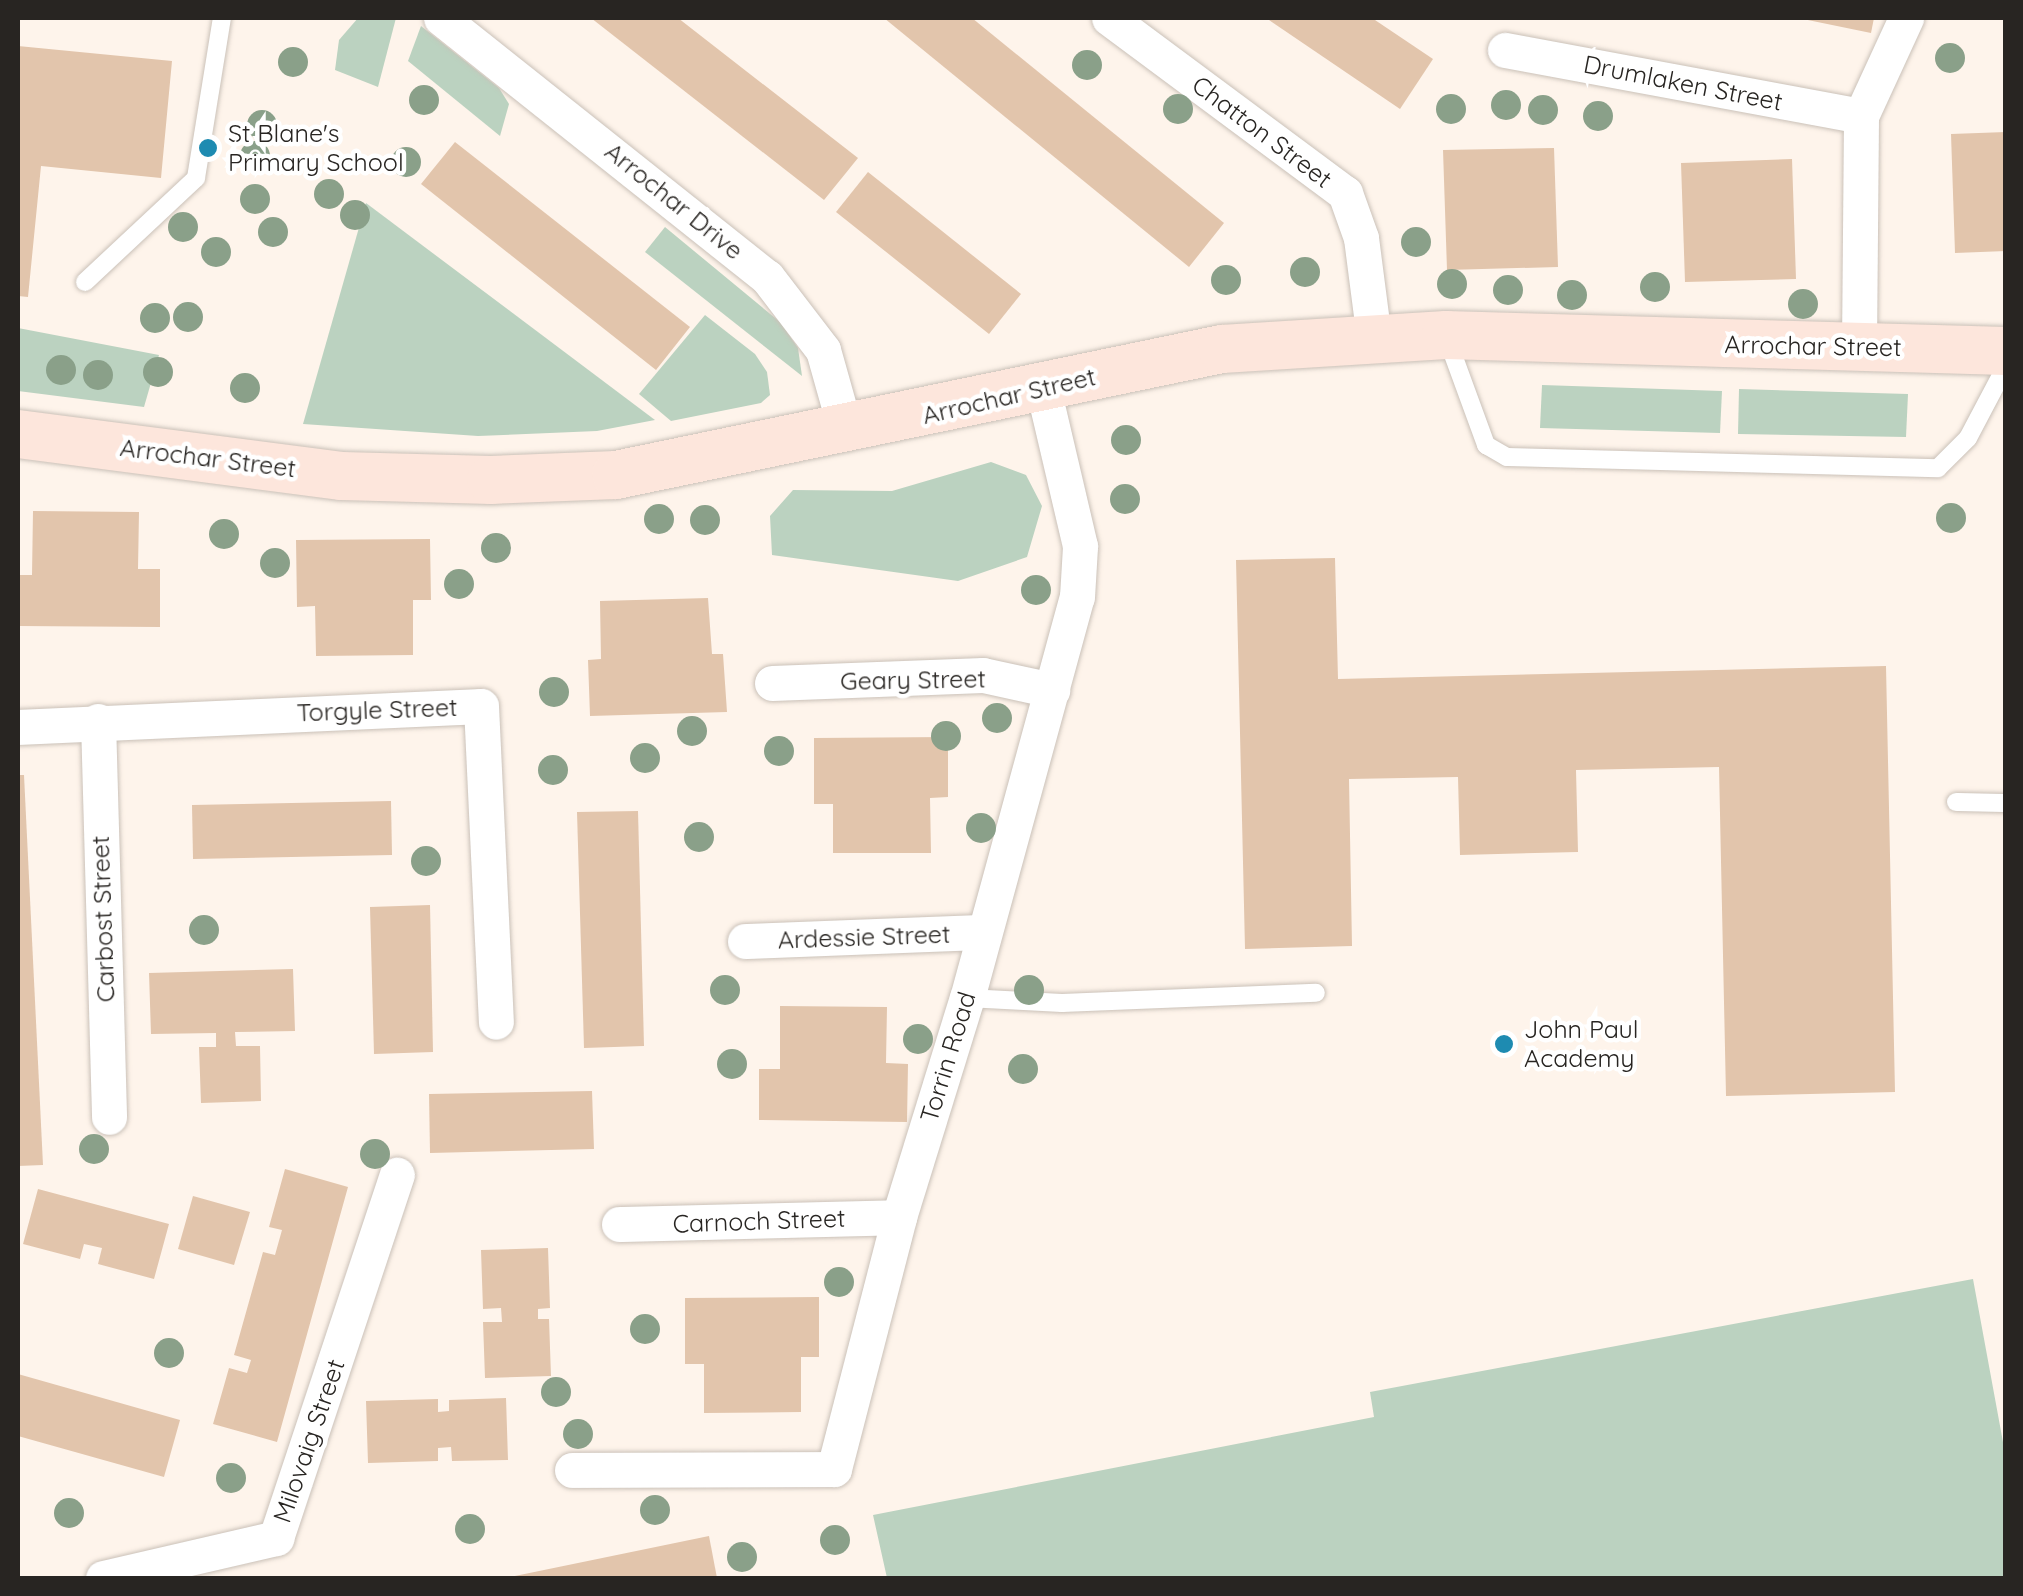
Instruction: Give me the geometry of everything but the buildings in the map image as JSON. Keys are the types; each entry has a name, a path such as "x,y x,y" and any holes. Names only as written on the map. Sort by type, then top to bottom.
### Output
{"street":[{"name":"Arrochar Drive","path":"442,18 767,277 823,350 846,432"},
{"name":"Chatton Street","path":"1108,18 1345,193 1361,238 1374,338"},
{"path":"1860,347 1861,116 1906,18"},
{"name":"Drumlaken Street","path":"1505,50 1861,116"},
{"name":"Arrochar Street","path":"18,434 342,476 490,480 616,475 846,432 1222,350 1446,335 2006,351"},
{"name":"Torrin Road","path":"572,1470 834,1470 899,1217 967,998 1077,596 1080,546 1043,388"},
{"name":"Geary Street","path":"772,683 983,675 1052,690"},
{"name":"Torgyle Street","path":"18,727 481,706 496,1022"},
{"name":"Carbost Street","path":"98,721 108,1117"},
{"name":"Ardessie Street","path":"745,942 982,932"},
{"name":"Milovaig Street","path":"103,1578 276,1538 397,1175"},
{"name":"Carnoch Street","path":"620,1224 899,1217"}],"lane":[{"path":"85,282 196,178 222,18"},
{"path":"1446,335 1486,445 1506,457 1938,468 1968,438 2006,366"},
{"path":"1956,802 2006,803"},
{"path":"967,998 1062,1004 1316,992"}],"green space":[{"path":"358,18 396,18 378,87 335,70 339,40"},
{"path":"421,26 499,88 509,104 500,136 408,61"},
{"path":"366,203 655,420 597,431 478,436 303,424"},
{"path":"665,227 780,322 798,348 802,376 645,252"},
{"path":"705,315 755,354 767,372 770,395 761,403 671,421 639,394"},
{"path":"18,328 159,355 144,407 18,391"},
{"path":"1542,385 1722,391 1720,433 1540,428"},
{"path":"1739,389 1908,394 1906,437 1738,434"},
{"path":"991,462 1026,475 1042,506 1027,557 958,581 772,555 770,516 793,490 892,491"},
{"path":"1973,1279 2005,1453 2005,1578 887,1578 873,1515 1374,1417 1370,1392"}],"place":[{"name":"St Blane's Primary School","path":"208,148"},
{"name":"John Paul Academy","path":"1504,1044"}]}
